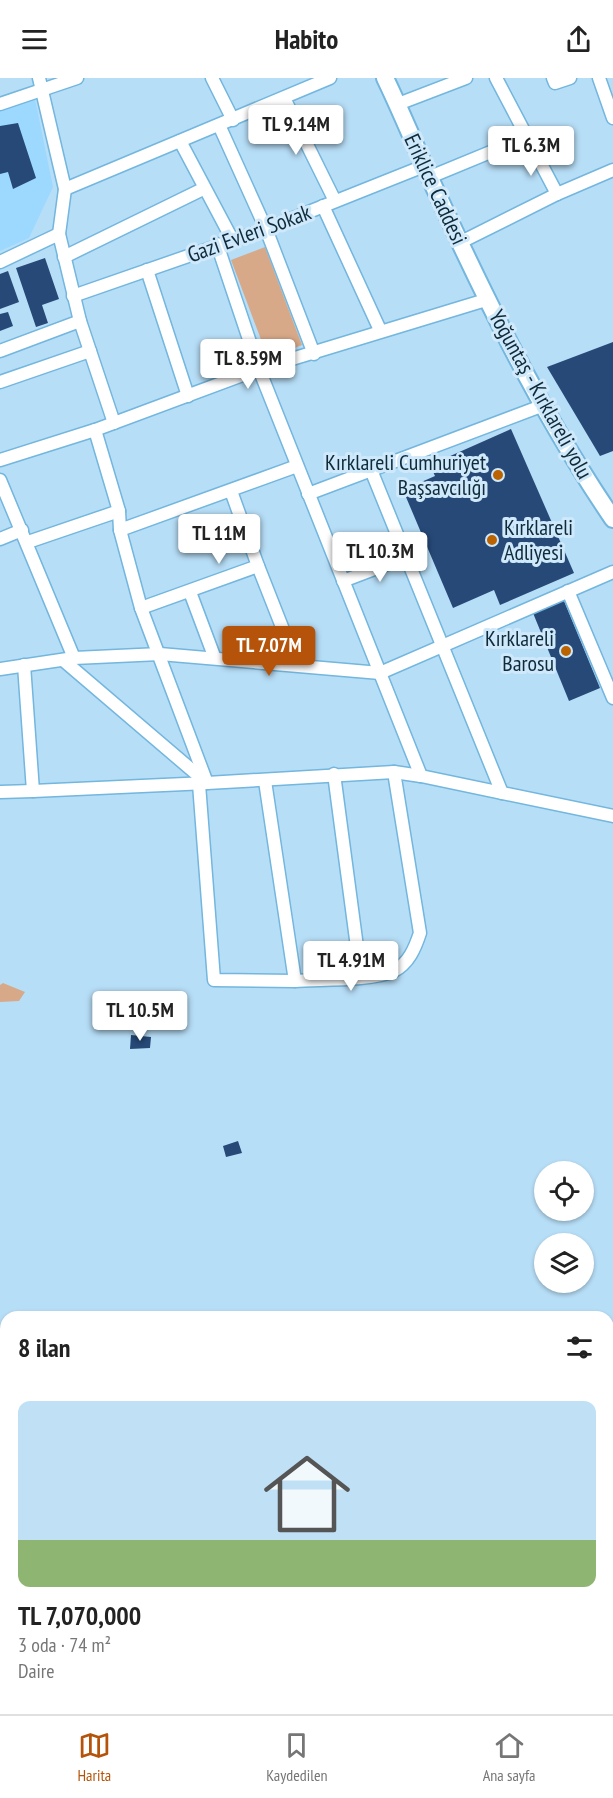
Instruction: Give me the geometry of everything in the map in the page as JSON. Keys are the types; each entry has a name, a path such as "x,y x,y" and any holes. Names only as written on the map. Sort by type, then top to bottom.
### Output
{"street":[{"path":"0,104 41,84 77,78"},
{"path":"212,78 233,120"},
{"path":"65,189 330,78"},
{"name":"Eriklice Caddesi","path":"385,78 489,299"},
{"path":"398,104 466,78"},
{"path":"496,78 557,194"},
{"path":"553,78 555,83 570,78"},
{"path":"599,78 613,118"},
{"path":"41,84 65,189 59,234 80,321 114,423"},
{"path":"284,98 335,201"},
{"path":"219,125 266,229 314,354"},
{"name":"Gazi Evleri Sokak","path":"73,296 217,244 266,229 335,201 527,137"},
{"path":"180,141 203,189 232,239"},
{"path":"461,242 557,194 613,170"},
{"path":"64,257 203,189"},
{"path":"323,206 380,330"},
{"path":"0,262 59,234"},
{"path":"217,244 259,369 421,776"},
{"path":"147,270 188,396"},
{"path":"0,459 95,430 259,369 314,354 380,330 489,299"},
{"name":"Yoğuntaş - Kırklareli yolu","path":"489,299 544,405 613,519"},
{"path":"0,351 80,321"},
{"path":"0,382 90,351"},
{"path":"308,494 544,405"},
{"path":"95,430 119,511 120,530 141,608 160,654 203,784 214,980 295,981 361,976 394,971 413,954 420,933 394,772"},
{"path":"120,530 297,466"},
{"path":"371,470 502,793"},
{"path":"0,480 28,542 68,659 203,784"},
{"path":"231,491 297,665"},
{"path":"28,542 119,511"},
{"path":"0,539 22,530"},
{"path":"343,581 406,557"},
{"path":"141,608 258,566"},
{"path":"0,669 68,659 160,654 214,656 380,673 613,572"},
{"path":"568,591 613,698"},
{"path":"190,592 214,656"},
{"path":"24,665 33,791"},
{"path":"0,792 265,781 334,774 394,772 613,816"},
{"path":"334,774 361,976"},
{"path":"265,781 295,981"}],"shaded area":[{"path":"34,94 53,187 29,238 0,251 0,105"},
{"path":"265,247 302,345 268,358 231,260"},
{"path":"3,983 25,992 19,1001 0,1002 0,985"}],"building":[{"path":"18,123 36,178 13,189 8,172 0,174 0,126"},
{"path":"45,258 59,299 42,305 48,323 36,327 16,268"},
{"path":"8,271 19,302 0,309 0,274"},
{"path":"8,312 13,326 0,331 0,314"},
{"path":"613,342 613,451 600,456 547,367"},
{"name":"Kırklareli Adliyesi","path":"511,429 574,573 500,605 494,590 453,608 403,490 435,476 430,465"},
{"name":"Kırklareli Barosu","path":"564,601 600,688 569,701 533,613"},
{"path":"131,1035 151,1037 150,1048 130,1049"},
{"path":"238,1141 242,1153 226,1157 223,1146"}],"place":[{"name":"Kırklareli Cumhuriyet Başsavcılığı","path":"498,475"},
{"name":"Kırklareli Adliyesi","path":"492,540"},
{"name":"Kırklareli Barosu","path":"566,651"}]}
